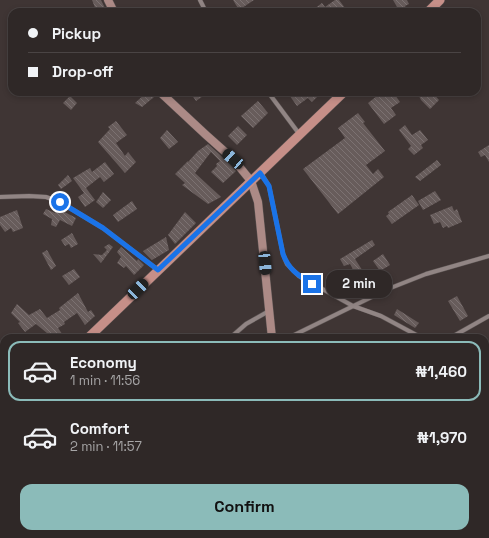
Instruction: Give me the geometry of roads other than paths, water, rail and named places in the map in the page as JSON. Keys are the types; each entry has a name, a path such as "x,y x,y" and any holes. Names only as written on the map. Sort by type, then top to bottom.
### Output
{"main road":[{"path":"432,8 440,0"},
{"path":"92,334 340,96"}],"street":[{"path":"164,96 233,159 252,181 258,202 272,334"},
{"path":"271,96 300,135"},
{"path":"260,173 269,186 283,254 287,264 299,276 353,306 381,316 415,334"},
{"path":"0,197 46,197 60,202 103,228 158,270"},
{"path":"296,334 388,289 426,274 489,256"},
{"path":"235,334 246,324 269,311"},
{"path":"457,334 489,316"}]}
